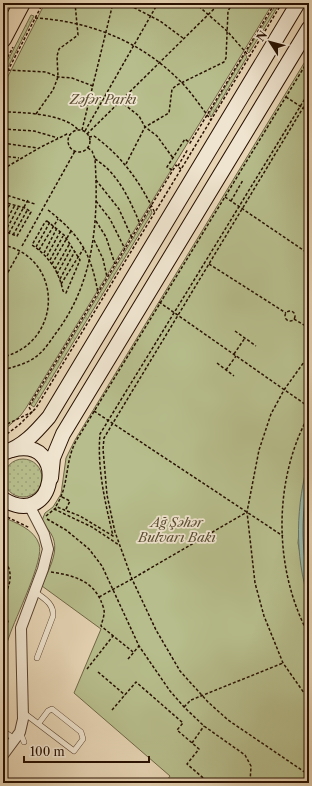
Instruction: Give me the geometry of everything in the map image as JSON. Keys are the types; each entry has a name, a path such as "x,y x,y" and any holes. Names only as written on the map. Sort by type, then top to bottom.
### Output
{"highway":[{"path":"3,39 22,3"}],"main road":[{"path":"5,453 26,441 49,417 298,3"},
{"path":"5,504 20,506 29,505 44,495 49,487 53,458 63,434 309,28"},
{"path":"5,453 20,448 30,449 38,453 46,460 50,469 51,478"}],"street":[{"path":"3,755 20,737 24,713 21,628 47,557 48,549 44,534 29,505"}],"lane":[{"path":"34,591 46,600 53,610 53,616 37,658"},
{"path":"24,713 74,751 83,739 81,732 52,709 48,711 39,723"},
{"path":"3,731 20,737"}],"path":[{"path":"3,80 43,3"},
{"path":"36,114 53,90 58,77 57,52 61,47 76,37 78,32 75,3"},
{"path":"82,130 94,86 113,3"},
{"path":"125,3 151,16 184,38"},
{"path":"85,132 158,3"},
{"path":"195,3 227,31 249,56"},
{"path":"87,134 220,3"},
{"path":"126,164 145,127 166,117 169,113 171,92 174,87 224,62 226,58 228,11 231,6 237,3"},
{"path":"173,170 167,167 172,158 184,139 190,143 274,3"},
{"path":"3,437 19,425 36,408 282,3"},
{"path":"35,18 77,24 106,32 134,46 159,63 182,83 211,120"},
{"path":"54,509 66,486 67,465 71,450 224,196 309,59"},
{"path":"3,68 8,70 46,72 58,77 72,78 94,86"},
{"path":"250,783 251,766 245,755 204,726 184,707 170,691 139,646 102,566 89,549 66,530 43,517 57,506 80,516 113,536 104,497 98,454 100,434 309,92"},
{"path":"286,97 309,112"},
{"path":"309,98 104,438 103,449 107,495 114,532 145,609 180,671 201,696 228,720 309,775"},
{"path":"120,101 138,116 145,127 157,136 172,158"},
{"path":"3,112 36,114 65,121 75,126 78,130"},
{"path":"3,130 34,131 58,138"},
{"path":"3,169 38,148 67,134 70,135 78,130 82,130 89,137 88,148"},
{"path":"70,135 68,142 75,151 82,152 88,148"},
{"path":"89,137 94,136 126,164 138,182 154,213"},
{"path":"3,143 38,148"},
{"path":"3,370 18,366 33,359 46,346 69,314 87,270 94,239 96,221 95,159 92,151 88,148"},
{"path":"32,412 30,409 30,404 151,205 188,149"},
{"path":"22,246 75,151"},
{"path":"3,156 20,158"},
{"path":"95,159 103,165 119,183 131,202 140,224"},
{"path":"178,166 181,169"},
{"path":"96,180 118,209 132,238"},
{"path":"231,201 243,180"},
{"path":"3,194 28,200 35,204"},
{"path":"3,207 9,195"},
{"path":"224,196 309,254"},
{"path":"9,233 28,200"},
{"path":"96,201 110,219 124,249"},
{"path":"4,203 15,205 19,206 23,207 31,212 17,236 4,232 19,206"},
{"path":"3,216 10,204"},
{"path":"3,226 15,205"},
{"path":"13,235 28,209"},
{"path":"48,210 71,231 84,248 89,257 98,294"},
{"path":"39,250 58,218"},
{"path":"96,221 106,237 115,264"},
{"path":"45,222 50,222 64,235 78,255 80,262 66,293 64,292 60,279 50,260 44,253 32,245 45,222"},
{"path":"36,248 50,222"},
{"path":"44,253 57,228"},
{"path":"47,256 60,231"},
{"path":"52,264 71,231"},
{"path":"50,260 64,235"},
{"path":"94,239 101,253 107,277"},
{"path":"55,269 70,243"},
{"path":"3,245 20,251 33,262 43,276 48,292 48,310 43,326 34,340 20,351 3,357"},
{"path":"57,274 72,247"},
{"path":"61,284 78,255 84,248"},
{"path":"3,281 20,251"},
{"path":"60,279 75,251"},
{"path":"209,264 286,313 292,312 295,315 294,319"},
{"path":"3,302 5,310 3,310"},
{"path":"160,302 309,407"},
{"path":"286,313 287,320 294,319 309,328"},
{"path":"235,331 256,346"},
{"path":"234,354 245,338"},
{"path":"309,355 284,390 271,414 259,450 247,512 255,583 264,616 283,662 309,700"},
{"path":"226,370 236,356"},
{"path":"217,363 234,376"},
{"path":"94,411 284,537"},
{"path":"3,426 32,412"},
{"path":"309,415 293,448 284,483 282,507 290,588 300,617 309,635"},
{"path":"62,496 70,501 64,513"},
{"path":"5,504 29,528"},
{"path":"54,509 92,527 120,546"},
{"path":"99,597 247,512"},
{"path":"3,558 8,566 11,577 10,585 3,598"},
{"path":"51,572 71,575 81,579 91,586 99,597 104,614 101,626 114,635 133,652"},
{"path":"3,605 8,622 3,641"},
{"path":"4,621 8,622"},
{"path":"87,669 114,635"},
{"path":"128,659 139,646"},
{"path":"184,707 191,700 283,662"},
{"path":"98,672 125,695"},
{"path":"112,710 136,682 183,723 177,730 199,749 187,764 208,783"},
{"path":"192,743 204,726"}],"green space":[{"name":"Zəfər Parkı","path":"45,3 273,3 26,408 21,415 3,431 3,86"},
{"path":"277,3 280,3 249,53 247,51"},
{"path":"31,15 34,16 8,67 5,66"},
{"path":"245,54 247,57 211,117 209,114"},
{"name":"Ağ Şəhər Bulvarı Bakı","path":"309,55 309,459 303,487 298,543 309,600 309,783 165,783 170,776 74,693 101,629 42,586 52,561 55,545 49,530 41,523 45,513 53,507 61,494 66,458 75,440"},
{"path":"151,209 152,213 34,407 31,405"},
{"path":"23,459 36,465 42,478 36,491 23,497 10,491 4,478 10,465"},
{"path":"3,517 29,530 37,539 40,552 34,575 12,628 6,649 3,670"}],"water":[{"path":"309,459 309,600 301,565 298,530 301,494"}]}
